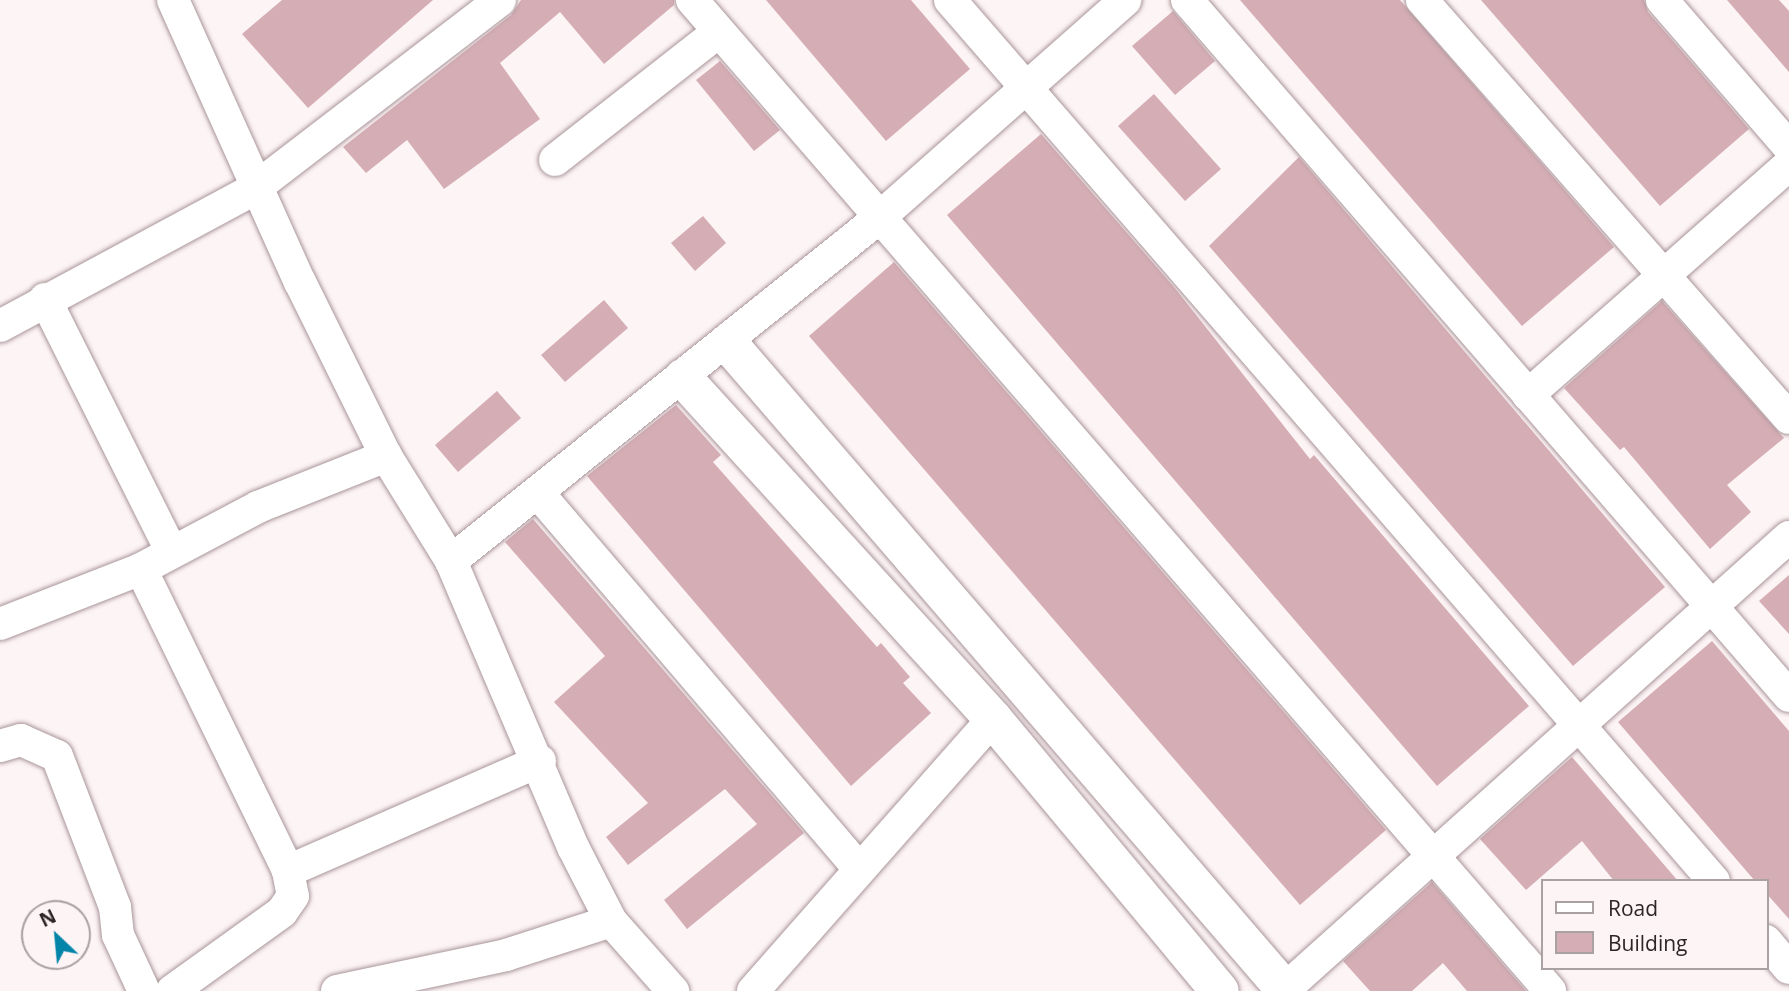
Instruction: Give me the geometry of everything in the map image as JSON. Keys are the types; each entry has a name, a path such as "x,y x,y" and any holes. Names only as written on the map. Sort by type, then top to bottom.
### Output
{"street":[{"path":"0,326 45,299 254,189 500,0"},
{"path":"692,0 1550,991"},
{"path":"950,0 1712,879"},
{"path":"451,561 684,378 879,218 1125,0"},
{"path":"1187,0 1789,696"},
{"path":"1422,0 1665,273 1789,418"},
{"path":"1662,0 1789,148"},
{"path":"184,5 254,189 386,456 451,561 540,761 573,847 611,921 673,991"},
{"path":"555,160 718,32"},
{"path":"1528,395 1789,165"},
{"path":"45,299 170,549"},
{"path":"727,343 1286,990 1789,537"},
{"path":"684,378 993,719 1220,991"},
{"path":"0,624 141,569 170,549 386,456"},
{"path":"539,494 858,868"},
{"path":"141,569 288,871 290,905 172,991"},
{"path":"753,991 858,868 993,719"},
{"path":"0,746 21,740 57,756 115,907 118,935 144,991"},
{"path":"288,871 540,761"},
{"path":"337,991 506,955 611,921"},
{"path":"1768,944 1789,968"}],"building":[{"path":"282,0 433,0 308,108 242,34"},
{"path":"521,0 674,0 674,5 604,64 560,12 500,63 540,119 444,189 407,140 366,173 343,147 511,15"},
{"path":"766,0 911,0 970,69 886,141"},
{"path":"1240,0 1400,0 1614,247 1522,326"},
{"path":"1481,0 1644,0 1648,12 1749,129 1660,206"},
{"path":"1727,0 1779,0 1789,11 1789,72"},
{"path":"1173,11 1215,61 1175,95 1132,46"},
{"path":"720,61 780,130 754,151 696,80"},
{"path":"1154,94 1221,169 1185,201 1118,126"},
{"path":"1041,134 1174,287 1310,459 1314,455 1529,706 1437,786 947,215"},
{"path":"1299,157 1665,587 1573,666 1209,246"},
{"path":"703,216 726,243 695,271 671,243"},
{"path":"894,262 1386,830 1300,905 809,336"},
{"path":"604,300 628,328 565,382 541,355"},
{"path":"1662,301 1784,438 1727,485 1751,512 1710,549 1624,447 1620,450 1564,388"},
{"path":"497,391 521,418 458,472 435,445"},
{"path":"676,405 721,455 713,462 877,647 881,643 910,677 903,683 931,713 851,786 587,476"},
{"path":"533,519 804,833 687,929 664,900 757,824 725,789 628,865 606,837 648,803 554,702 605,656 505,542"},
{"path":"1789,575 1789,634 1759,601"},
{"path":"1712,641 1789,731 1789,919 1768,895 1768,879 1753,879 1618,722"},
{"path":"1572,757 1676,879 1612,879 1582,841 1526,890 1480,839"},
{"path":"1432,882 1526,991 1467,991 1443,963 1412,991 1370,991 1343,961"}]}
